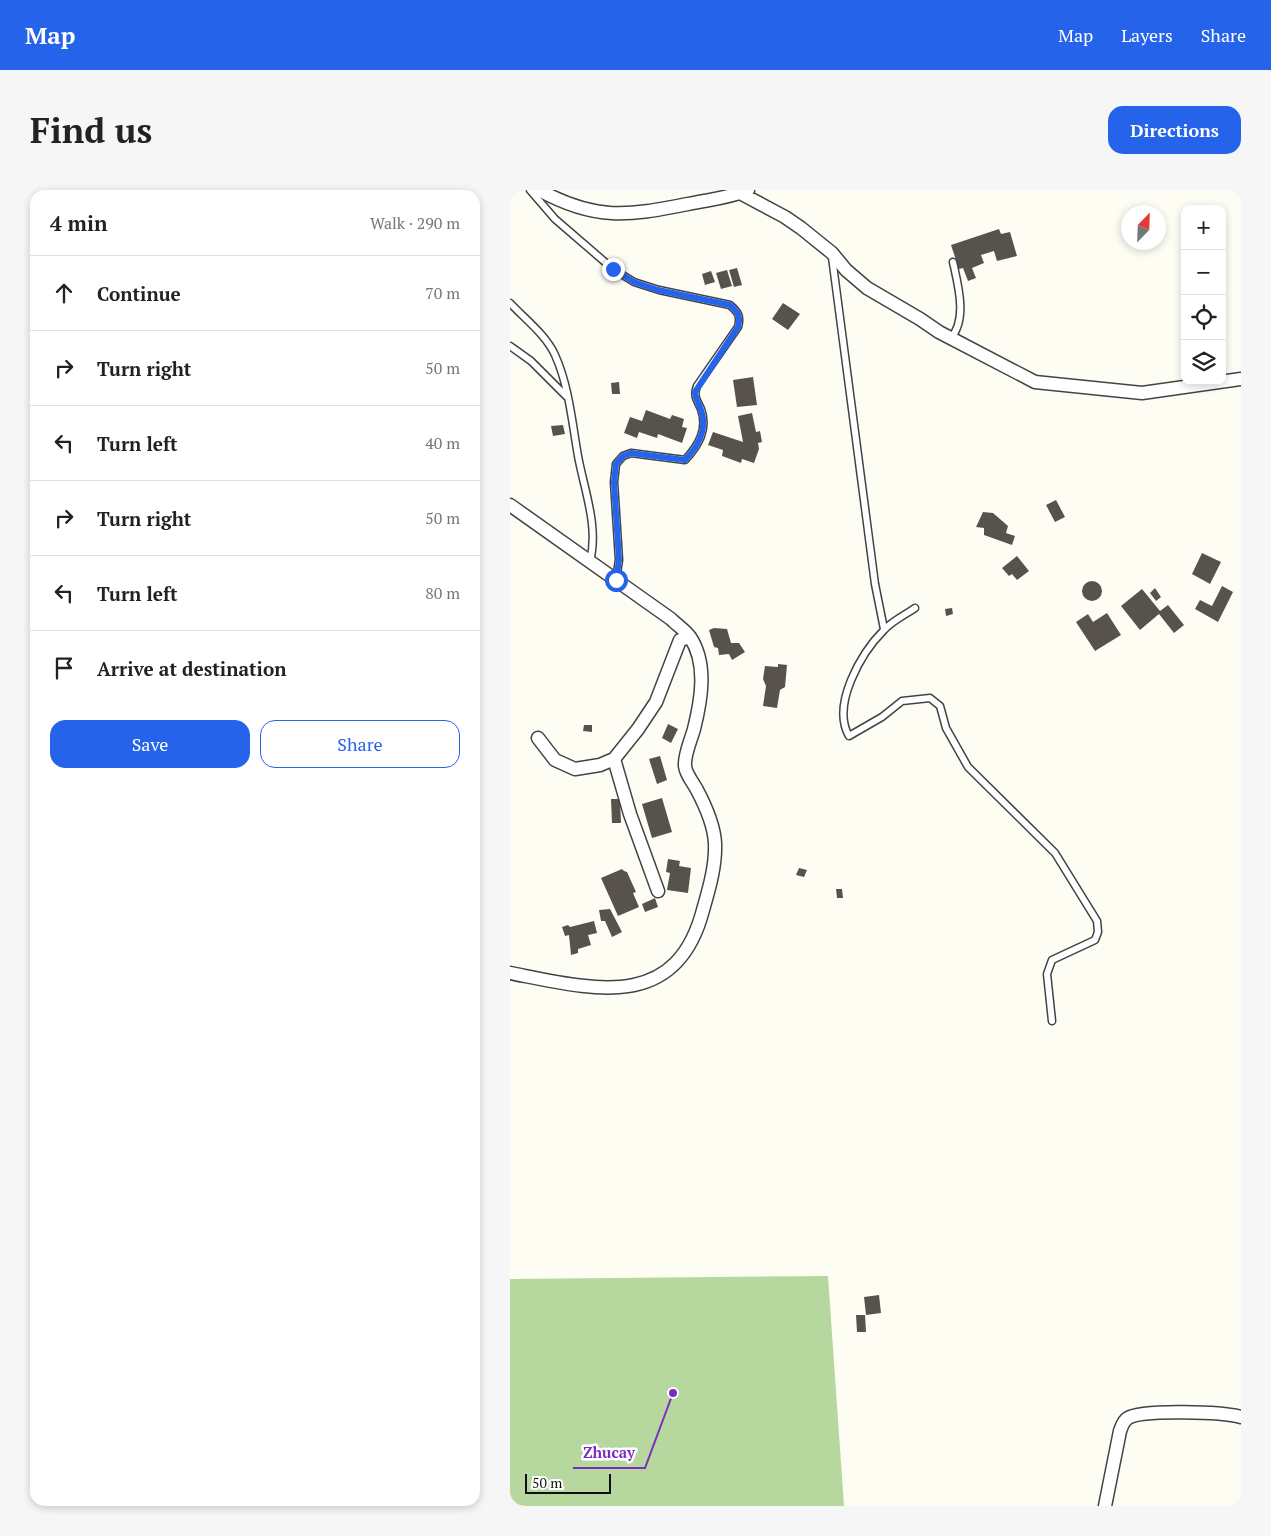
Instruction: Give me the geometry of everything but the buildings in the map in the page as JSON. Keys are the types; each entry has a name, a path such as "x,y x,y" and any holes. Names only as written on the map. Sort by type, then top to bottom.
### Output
{"street":[{"path":"539,190 586,210 616,215 643,213 727,198 744,192 785,217 832,253 846,270 867,288 950,339 1035,382 1142,393 1241,379"},
{"path":"510,505 671,619 690,637 699,656 701,680 700,698 685,765 707,811 715,843 713,875 699,926 690,948 676,965 663,975 639,986 612,987 558,982 510,973"},
{"path":"538,738 555,760 575,769 600,765 614,759 638,730 656,702 680,640 690,637"},
{"path":"614,759 630,814 658,891"},
{"path":"1105,1506 1120,1431 1124,1422 1129,1417 1172,1413 1222,1413 1241,1417"}],"lane":[{"path":"530,190 555,219 613,269 634,282 658,290 730,305 738,311 740,320 738,327 695,392 704,423 694,451 685,460 631,453 623,456 616,464 614,482 619,560 616,580"},
{"path":"832,253 875,584 884,630"},
{"path":"950,339 957,331 960,307 959,288 952,262"},
{"path":"510,303 538,332 554,353 564,379 592,520 594,549 590,561"},
{"path":"510,346 531,361 567,397"},
{"path":"915,608 884,630 853,674 845,697 842,725 849,736 882,717 902,701 930,698 940,706 946,728 968,767 1055,853 1097,921 1098,932 1095,940 1052,960 1047,974 1052,1021"}],"green space":[{"path":"828,1276 844,1506 510,1506 510,1279"}],"place":[{"name":"Zhucay","path":"673,1393"}],"route":[{"path":"613,269 634,282 658,290 730,305 738,311 740,320 738,327 697,386 694,395 704,423 700,440 694,451 685,460 631,453 623,456 616,464 614,482 615,516 619,560 616,580"}]}
